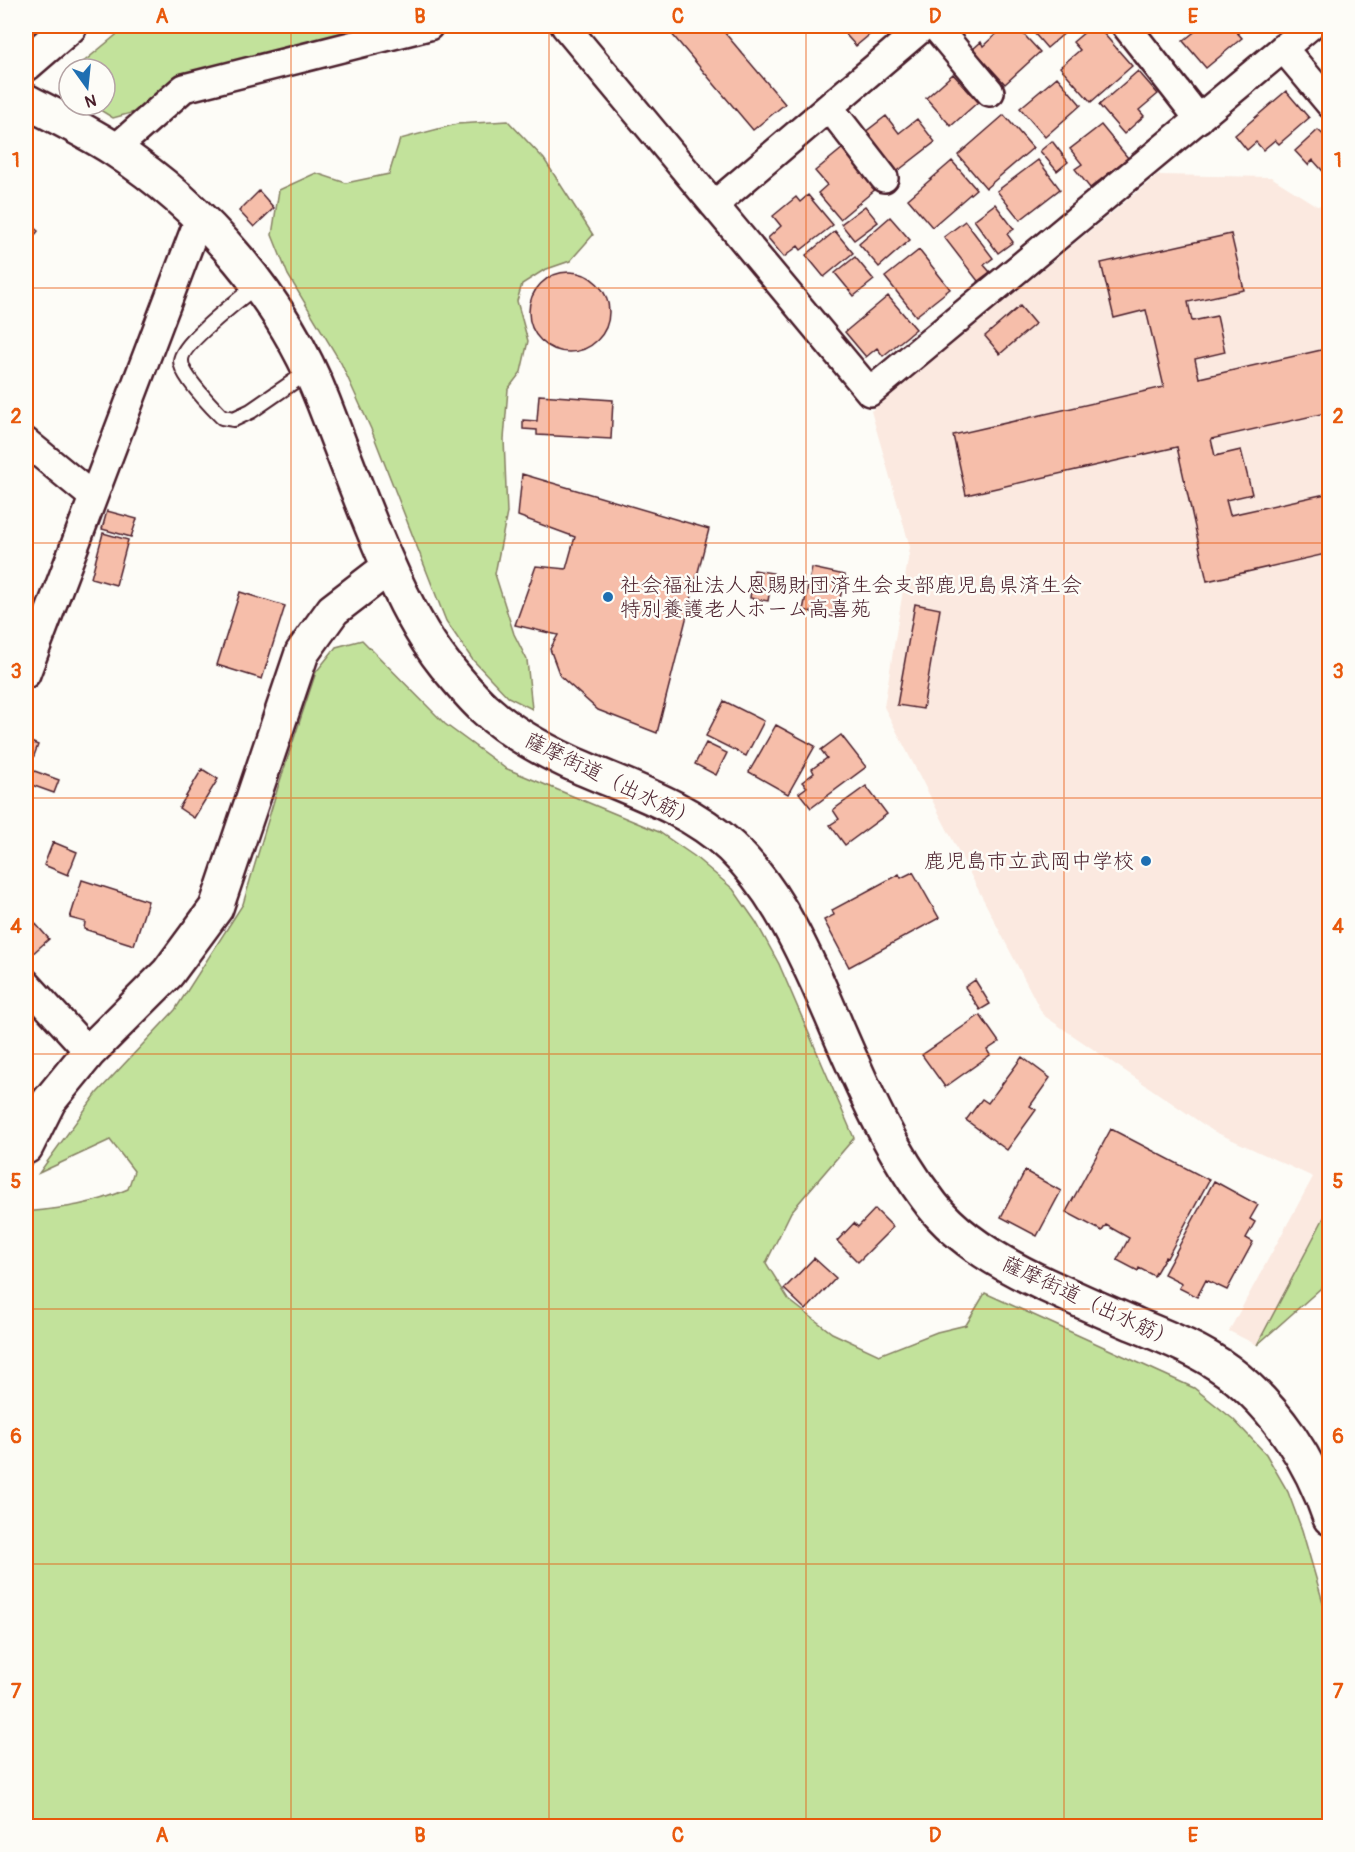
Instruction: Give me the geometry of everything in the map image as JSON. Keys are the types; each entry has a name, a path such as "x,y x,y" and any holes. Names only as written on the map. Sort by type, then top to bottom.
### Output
{"street":[{"path":"26,63 70,26"},
{"path":"115,149 184,88 429,26"},
{"path":"566,26 870,392 1310,26"},
{"path":"714,205 924,26"},
{"path":"935,26 990,92"},
{"path":"1126,26 1199,119"},
{"path":"1283,48 1329,104"},
{"name":"薩摩街道（出水筋）","path":"26,101 115,149 200,216 229,248 257,285 276,312 321,395 362,506 404,601 438,655 485,710 522,737 570,762 654,798 714,832 759,876 780,906 798,942 884,1132 909,1176 940,1215 963,1236 1021,1274 1196,1351 1225,1369 1248,1387 1291,1439 1309,1467 1323,1497 1329,1518"},
{"path":"829,107 884,178"},
{"path":"26,671 200,216"},
{"path":"26,442 93,497"},
{"path":"26,1147 49,1101 89,1052 168,973 216,908 302,653 333,610 389,567"},
{"path":"26,983 89,1052"}],"lane":[{"path":"257,285 197,336 184,351 181,361 186,374 222,417 234,419 251,411 309,371"}],"shaded area":[{"name":"鹿児島市立武岡中学校","path":"1158,175 1271,177 1317,206 1329,203 1329,1208 1257,1345 1229,1331 1313,1177 1213,1131 1043,1015 884,707 910,547 871,411"}],"green space":[{"path":"127,26 361,26 364,29 178,75 142,110 117,117 117,57 90,57"},
{"path":"508,121 544,159 593,235 570,261 544,270 522,284 517,301 528,341 521,372 508,389 504,439 507,513 495,574 514,634 527,660 532,709 508,697 472,659 446,621 371,429 341,363 288,275 272,235 279,190 316,173 346,183 389,174 400,139 457,124"},
{"path":"362,640 445,724 505,768 659,832 694,856 733,889 756,922 779,964 854,1138 791,1212 766,1263 789,1300 832,1333 879,1355 937,1332 966,1325 985,1293 1194,1388 1233,1419 1266,1454 1288,1492 1302,1530 1329,1623 1329,1826 26,1826 26,1212 78,1205 128,1189 134,1171 110,1140 39,1173 97,1093 175,1010 243,904 316,672 336,647"},
{"path":"1329,1208 1329,1281 1257,1345"}],"building":[{"path":"665,26 719,26 785,104 753,130"},
{"path":"838,26 880,26 856,46"},
{"path":"1005,26 1016,26 1040,52 1005,84 973,49 981,42 983,46"},
{"path":"1028,26 1073,26 1047,48"},
{"path":"1092,26 1097,26 1132,66 1091,102 1060,67 1080,50 1073,42"},
{"path":"1202,26 1231,26 1242,38 1206,68 1183,41"},
{"path":"1138,71 1158,94 1139,110 1144,116 1124,134 1099,105"},
{"path":"953,74 978,102 951,126 926,98"},
{"path":"1057,77 1081,105 1045,137 1020,108"},
{"path":"1286,91 1309,118 1279,144 1275,140 1263,150 1256,142 1247,150 1235,135"},
{"path":"1004,115 1033,148 986,188 958,155"},
{"path":"886,116 899,133 917,119 935,142 895,173 864,133"},
{"path":"1101,125 1128,158 1090,188 1075,169 1082,164 1070,149"},
{"path":"1318,130 1330,141 1330,179 1313,160 1308,165 1295,151"},
{"path":"1052,141 1068,162 1057,171 1040,151"},
{"path":"843,148 877,188 840,219 818,193 827,185 815,171"},
{"path":"1038,160 1060,189 1020,220 997,191"},
{"path":"952,161 976,189 932,227 908,199"},
{"path":"259,191 274,208 254,227 239,211"},
{"path":"808,195 833,225 801,250 798,246 784,257 768,238 781,226 773,216 796,197 800,202"},
{"path":"995,204 1014,229 1007,234 1013,242 998,253 974,220"},
{"path":"865,206 878,222 854,240 841,224"},
{"path":"890,217 910,240 879,267 859,244"},
{"path":"26,221 38,231 26,246"},
{"path":"965,221 993,258 984,265 990,272 978,281 944,237"},
{"path":"835,231 853,253 824,277 806,255"},
{"path":"1231,234 1244,290 1188,302 1192,321 1217,316 1225,352 1195,359 1199,378 1330,348 1330,412 1211,439 1215,456 1241,450 1252,494 1226,500 1230,515 1330,493 1330,553 1207,581 1177,447 966,495 953,435 1164,387 1146,310 1114,318 1101,263"},
{"path":"919,250 950,289 916,316 885,277"},
{"path":"855,257 874,280 854,296 835,273"},
{"path":"569,272 584,275 597,284 606,297 609,312 606,327 597,340 584,349 569,352 554,349 541,340 532,327 529,312 532,297 541,284 554,275"},
{"path":"888,296 916,329 883,356 877,348 866,357 845,332"},
{"path":"1020,306 1035,324 1000,354 985,336"},
{"path":"539,395 613,400 611,439 537,435 537,430 523,429 523,420 537,421"},
{"name":"社会福祉法人恩賜財団済生会支部鹿児島県済生会 特別養護老人ホーム高喜苑","path":"522,474 709,529 657,733 598,710 560,676 550,649 558,635 515,625 536,566 566,569 575,537 518,516"},
{"path":"107,511 137,519 131,537 102,529"},
{"path":"103,533 128,540 116,585 91,578"},
{"path":"812,568 845,575 836,617 803,610"},
{"path":"754,570 773,573 768,601 750,598"},
{"path":"240,592 285,606 262,679 217,665"},
{"path":"915,604 940,609 923,709 897,705"},
{"path":"724,701 764,721 746,756 706,736"},
{"path":"776,725 815,746 788,794 749,772"},
{"path":"841,735 866,767 811,808 799,793 807,787 802,782 814,773 812,769 827,758 821,750"},
{"path":"26,740 38,745 29,769 59,780 54,793 26,783"},
{"path":"706,743 727,753 716,775 695,764"},
{"path":"202,769 218,779 194,818 179,808"},
{"path":"866,786 887,814 845,845 830,825 839,819 833,810"},
{"path":"53,842 77,852 68,875 44,865"},
{"path":"913,872 939,918 849,967 824,920 834,915 832,910 899,874 901,878"},
{"path":"82,880 148,901 134,945 84,929 85,922 70,918"},
{"path":"26,913 49,939 30,956 26,951"},
{"path":"975,980 990,1004 980,1010 965,987"},
{"path":"980,1015 999,1042 987,1050 990,1055 945,1087 922,1055"},
{"path":"1022,1057 1050,1078 1030,1106 1036,1110 1007,1150 966,1120 982,1099 988,1103"},
{"path":"1111,1129 1209,1180 1167,1258 1165,1257 1154,1276 1117,1260 1129,1238 1106,1225 1102,1231 1066,1212"},
{"path":"1025,1171 1061,1191 1037,1236 1001,1217"},
{"path":"1214,1181 1258,1205 1250,1219 1255,1222 1246,1238 1253,1242 1227,1290 1206,1280 1197,1297 1179,1288 1182,1283 1164,1274"},
{"path":"875,1209 893,1227 858,1262 837,1241 854,1223 858,1227"},
{"path":"814,1258 836,1278 806,1310 784,1289"},
{"path":"1330,1297 1330,1315 1323,1300"}],"place":[{"name":"社会福祉法人恩賜財団済生会支部鹿児島県済生会 特別養護老人ホーム高喜苑","path":"608,597"},
{"name":"鹿児島市立武岡中学校","path":"1146,861"}]}
